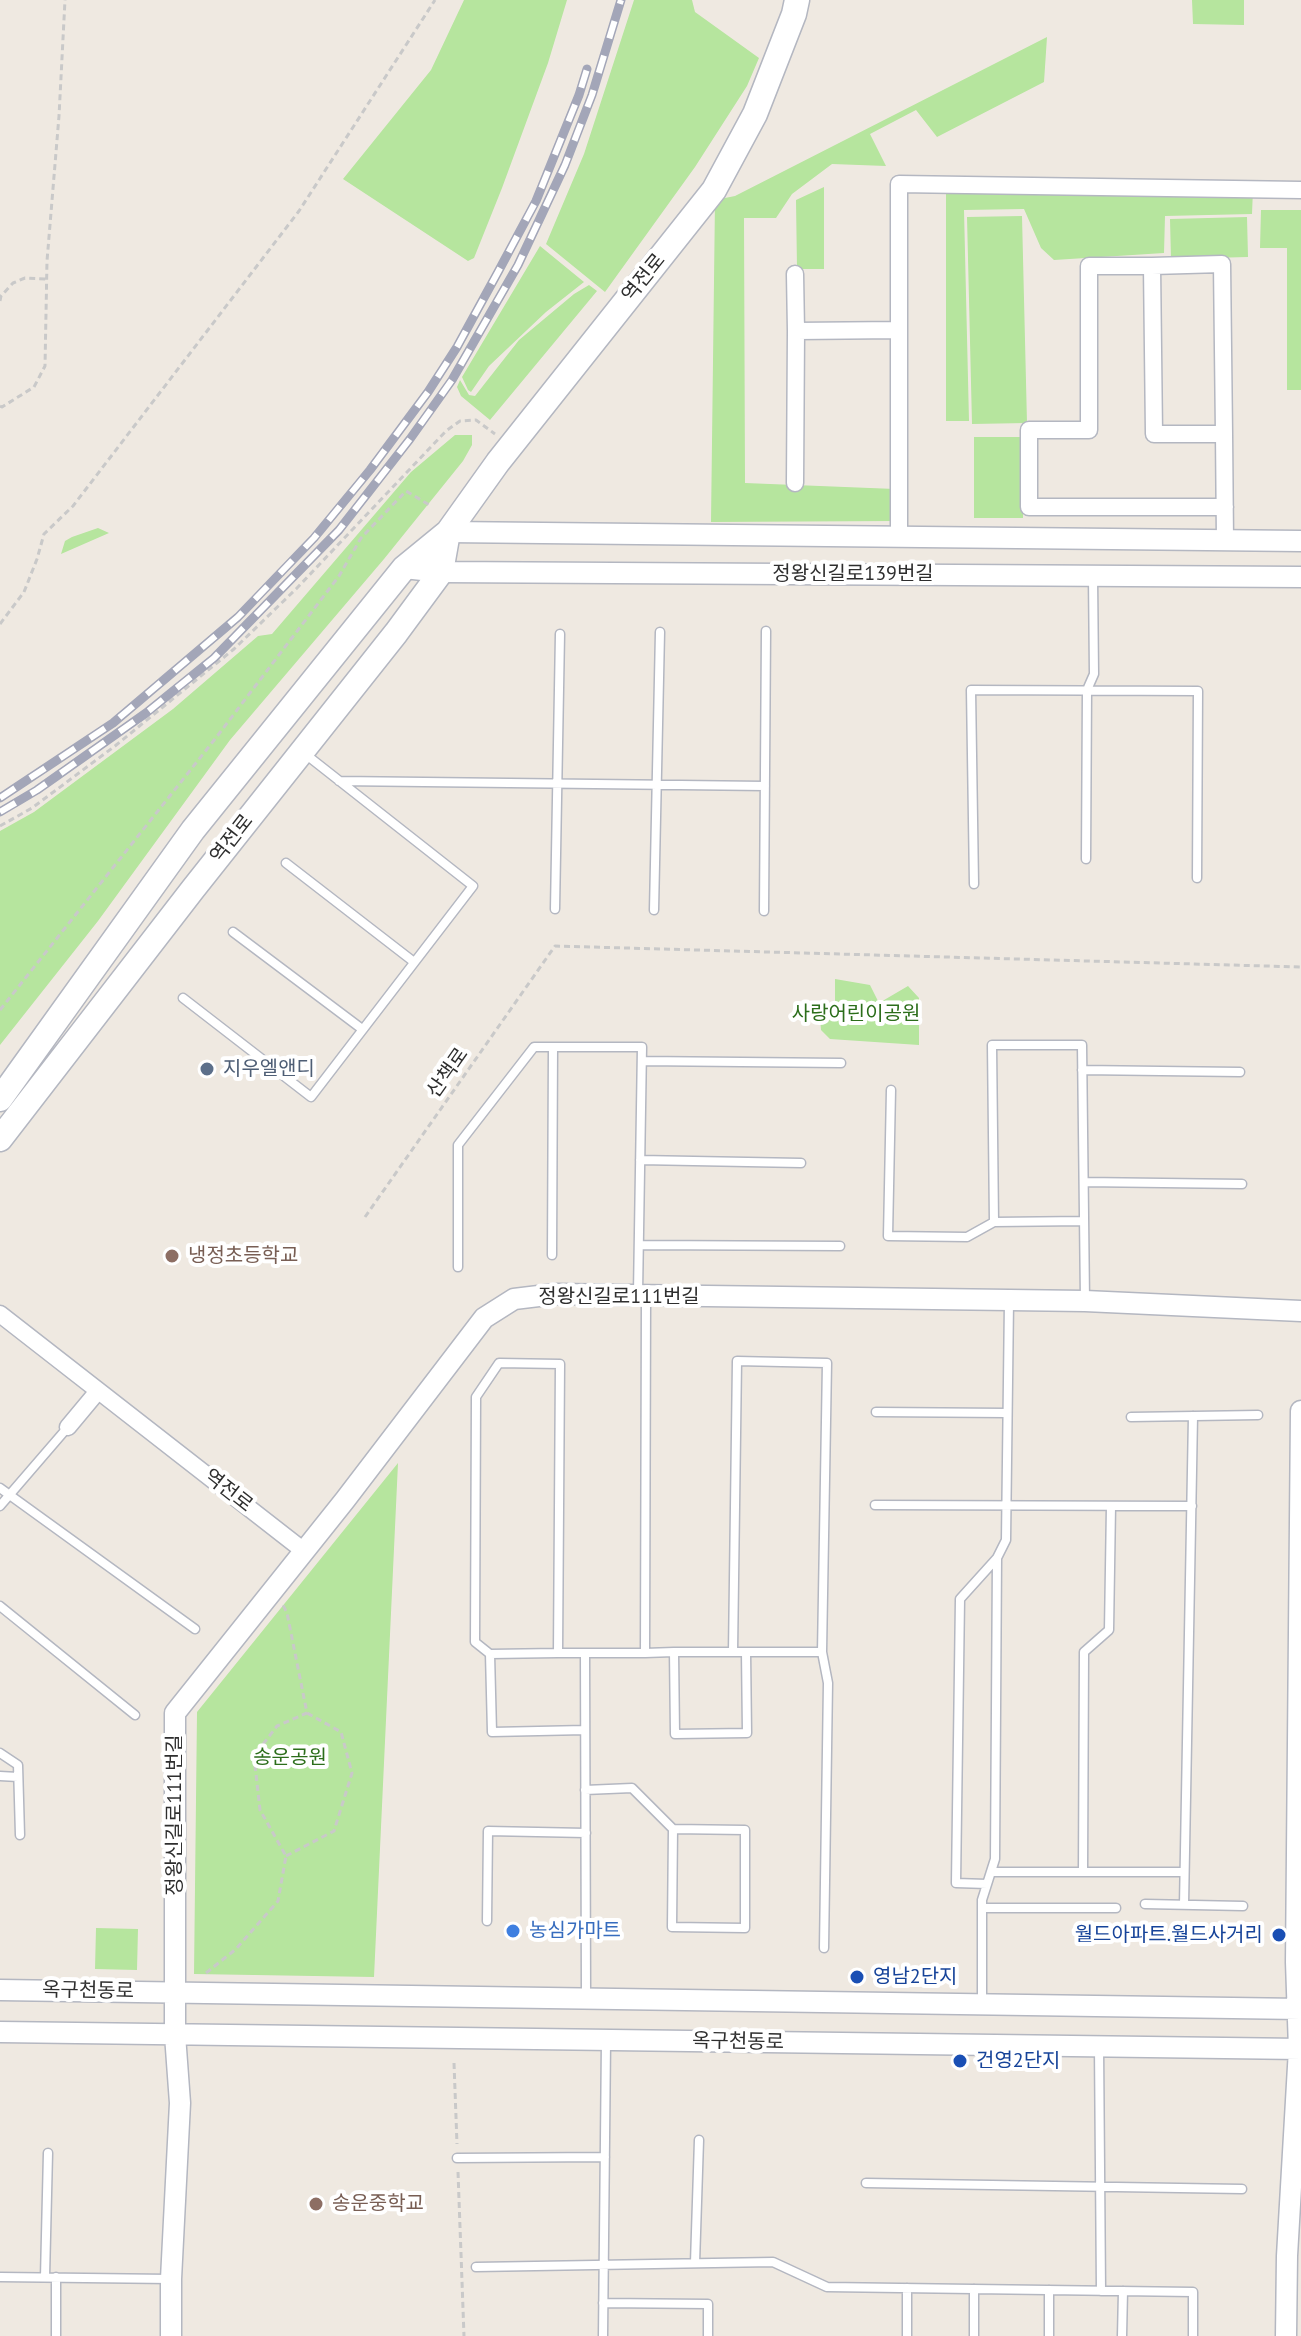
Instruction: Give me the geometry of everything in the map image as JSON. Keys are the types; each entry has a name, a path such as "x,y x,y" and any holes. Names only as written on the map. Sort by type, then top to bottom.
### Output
{"main road":[{"name":"역전로","path":"0,1099 193,830 404,568 448,532 510,446 714,190 755,114 797,0"},
{"name":"역전로","path":"0,1139 396,633 441,572 448,532"}],"street":[{"path":"899,537 899,184 1301,190"},
{"path":"1225,507 1029,507 1029,430 1089,430 1089,266 1222,264 1225,507 1225,541"},
{"path":"1152,266 1154,434 1224,434"},
{"path":"795,274 795,483"},
{"path":"796,331 898,330"},
{"name":"정왕신길로139번길","path":"448,532 1301,541"},
{"name":"정왕신길로139번길","path":"404,568 441,572 1301,577"},
{"name":"정왕신길로111번길","path":"184,1993 175,1713 484,1318 514,1299 555,1294 1085,1301 1301,1311"},
{"name":"역전로","path":"0,1314 304,1551"},
{"path":"68,1427 98,1391"},
{"path":"1286,2336 1294,2256 1300,2049 1296,1946 1301,1411"},
{"name":"옥구천동로","path":"0,1990 1300,2009"},
{"path":"171,2336 180,2103 175,2035 184,1993"},
{"name":"옥구천동로","path":"0,2032 1300,2049"}],"lane":[{"path":"1086,859 1087,690 1094,674 1093,576"},
{"path":"764,911 766,631"},
{"path":"654,910 660,632"},
{"path":"555,909 560,634"},
{"path":"974,884 971,690 1198,691 1197,878"},
{"path":"183,998 311,1097 473,886 302,752"},
{"path":"339,781 765,786"},
{"path":"286,863 414,962"},
{"path":"233,932 362,1029"},
{"path":"994,1222 992,1045 1082,1045 1085,1301"},
{"path":"458,1267 458,1145 534,1047 642,1047 639,1245 645,1653"},
{"path":"552,1255 553,1047"},
{"path":"642,1061 841,1063"},
{"path":"1082,1070 1240,1072"},
{"path":"891,1090 888,1236 967,1237 994,1222 1084,1221"},
{"path":"640,1160 801,1163"},
{"path":"1084,1182 1242,1184"},
{"path":"639,1245 840,1246"},
{"path":"987,1884 956,1883 960,1599 997,1558 1006,1540 1009,1300"},
{"path":"733,1652 737,1361 827,1363 822,1652 828,1683 824,1948"},
{"path":"558,1653 560,1364 499,1363 476,1397 475,1642 490,1654 822,1652"},
{"path":"876,1412 1007,1413"},
{"path":"1131,1417 1258,1415"},
{"path":"1184,1905 1193,1416"},
{"path":"0,1506 68,1427"},
{"path":"0,1488 195,1629"},
{"path":"875,1505 1192,1506"},
{"path":"1083,1872 1084,1652 1109,1630 1111,1506"},
{"path":"982,2005 982,1908 995,1859 997,1558"},
{"path":"0,1606 135,1715"},
{"path":"674,1652 675,1734 747,1733 746,1652"},
{"path":"585,1653 586,1999"},
{"path":"490,1654 492,1732 585,1730"},
{"path":"0,1753 18,1765 20,1835"},
{"path":"0,1776 18,1777"},
{"path":"585,1790 632,1788 673,1829 745,1830 745,1928 672,1927 673,1829"},
{"path":"487,1921 488,1831 586,1833"},
{"path":"991,1872 1184,1872"},
{"path":"1145,1904 1243,1906"},
{"path":"982,1908 1116,1908"},
{"path":"603,2336 606,2040"},
{"path":"1099,2046 1101,2291"},
{"path":"695,2263 699,2140"},
{"path":"45,2277 48,2153"},
{"path":"457,2158 605,2157"},
{"path":"866,2183 1242,2189"},
{"path":"476,2267 773,2262 827,2287 1193,2292 1193,2336"},
{"path":"0,2277 171,2279"},
{"path":"56,2277 56,2336"},
{"path":"907,2288 907,2336"},
{"path":"974,2289 974,2336"},
{"path":"1049,2290 1049,2336"},
{"path":"1122,2336 1123,2291"},
{"path":"603,2303 708,2304 708,2336"}],"path":[{"path":"0,406 34,387 45,366 46,279 65,0"},
{"path":"0,624 24,592 44,534 73,506 299,211 435,0"},
{"path":"0,301 13,283 25,278 46,279"},
{"path":"0,826 32,808 104,755 234,649 297,588 446,431 460,421 476,420 510,446"},
{"path":"0,1010 215,739 339,576 361,538 406,491 431,506"},
{"name":"산책로","path":"365,1217 555,946 1301,967"},
{"path":"274,1590 287,1613 307,1713 341,1732 352,1773 334,1831 286,1856"},
{"path":"184,1993 236,1949 278,1901 286,1856 260,1810 254,1756 277,1726 307,1713"},
{"path":"454,2063 464,2336"}],"green space":[{"path":"464,0 567,0 548,63 502,188 474,258 468,261 343,179 431,70"},
{"path":"634,0 692,0 695,12 759,58 747,86 695,167 605,292 546,244 584,154"},
{"path":"1192,0 1244,0 1244,25 1193,24"},
{"path":"1047,37 1044,82 937,137 916,110 870,134 886,166 832,164 792,194 776,218 744,218 745,483 895,489 895,521 711,522 715,200 735,196"},
{"path":"946,184 1253,189 1252,214 1165,216 1164,253 1054,260 1041,248 1024,209 964,210 969,421 946,421"},
{"path":"824,187 824,269 797,269 796,200"},
{"path":"1261,210 1301,210 1301,390 1287,390 1287,248 1260,248"},
{"path":"1022,216 1027,423 972,424 967,217"},
{"path":"1247,217 1248,257 1171,259 1170,219"},
{"path":"540,246 584,282 546,312 489,366 471,392 462,377"},
{"path":"589,285 597,291 490,420 461,396 457,387 460,380 469,395 475,396 519,340"},
{"path":"455,435 472,435 472,445 463,461 230,740 98,921 0,1045 0,831 34,812 173,709 258,636 272,634 411,472"},
{"path":"974,437 1023,437 1023,518 974,518"},
{"path":"98,528 109,533 61,554 65,541"},
{"name":"사랑어린이공원","path":"835,979 870,985 879,1003 908,986 919,998 919,1045 830,1039 821,1030 820,1017 835,1001"},
{"name":"송운공원","path":"398,1463 374,1977 194,1974 197,1712"},
{"path":"96,1928 138,1929 137,1970 95,1969"}],"railway":[{"path":"0,812 37,790 146,713 214,658 339,530 410,439 452,380 518,265 565,165 592,95 621,0"},
{"path":"0,798 113,723 238,617 314,538 370,470 428,392 498,272 536,201 587,69"}],"place":[{"name":"지우엘앤디","path":"207,1069"},
{"name":"냉정초등학교","path":"172,1256"},
{"name":"농심가마트","path":"513,1931"},
{"name":"월드아파트.월드사거리","path":"1279,1935"},
{"name":"영남2단지","path":"857,1977"},
{"name":"건영2단지","path":"960,2061"},
{"name":"송운중학교","path":"316,2204"}]}
